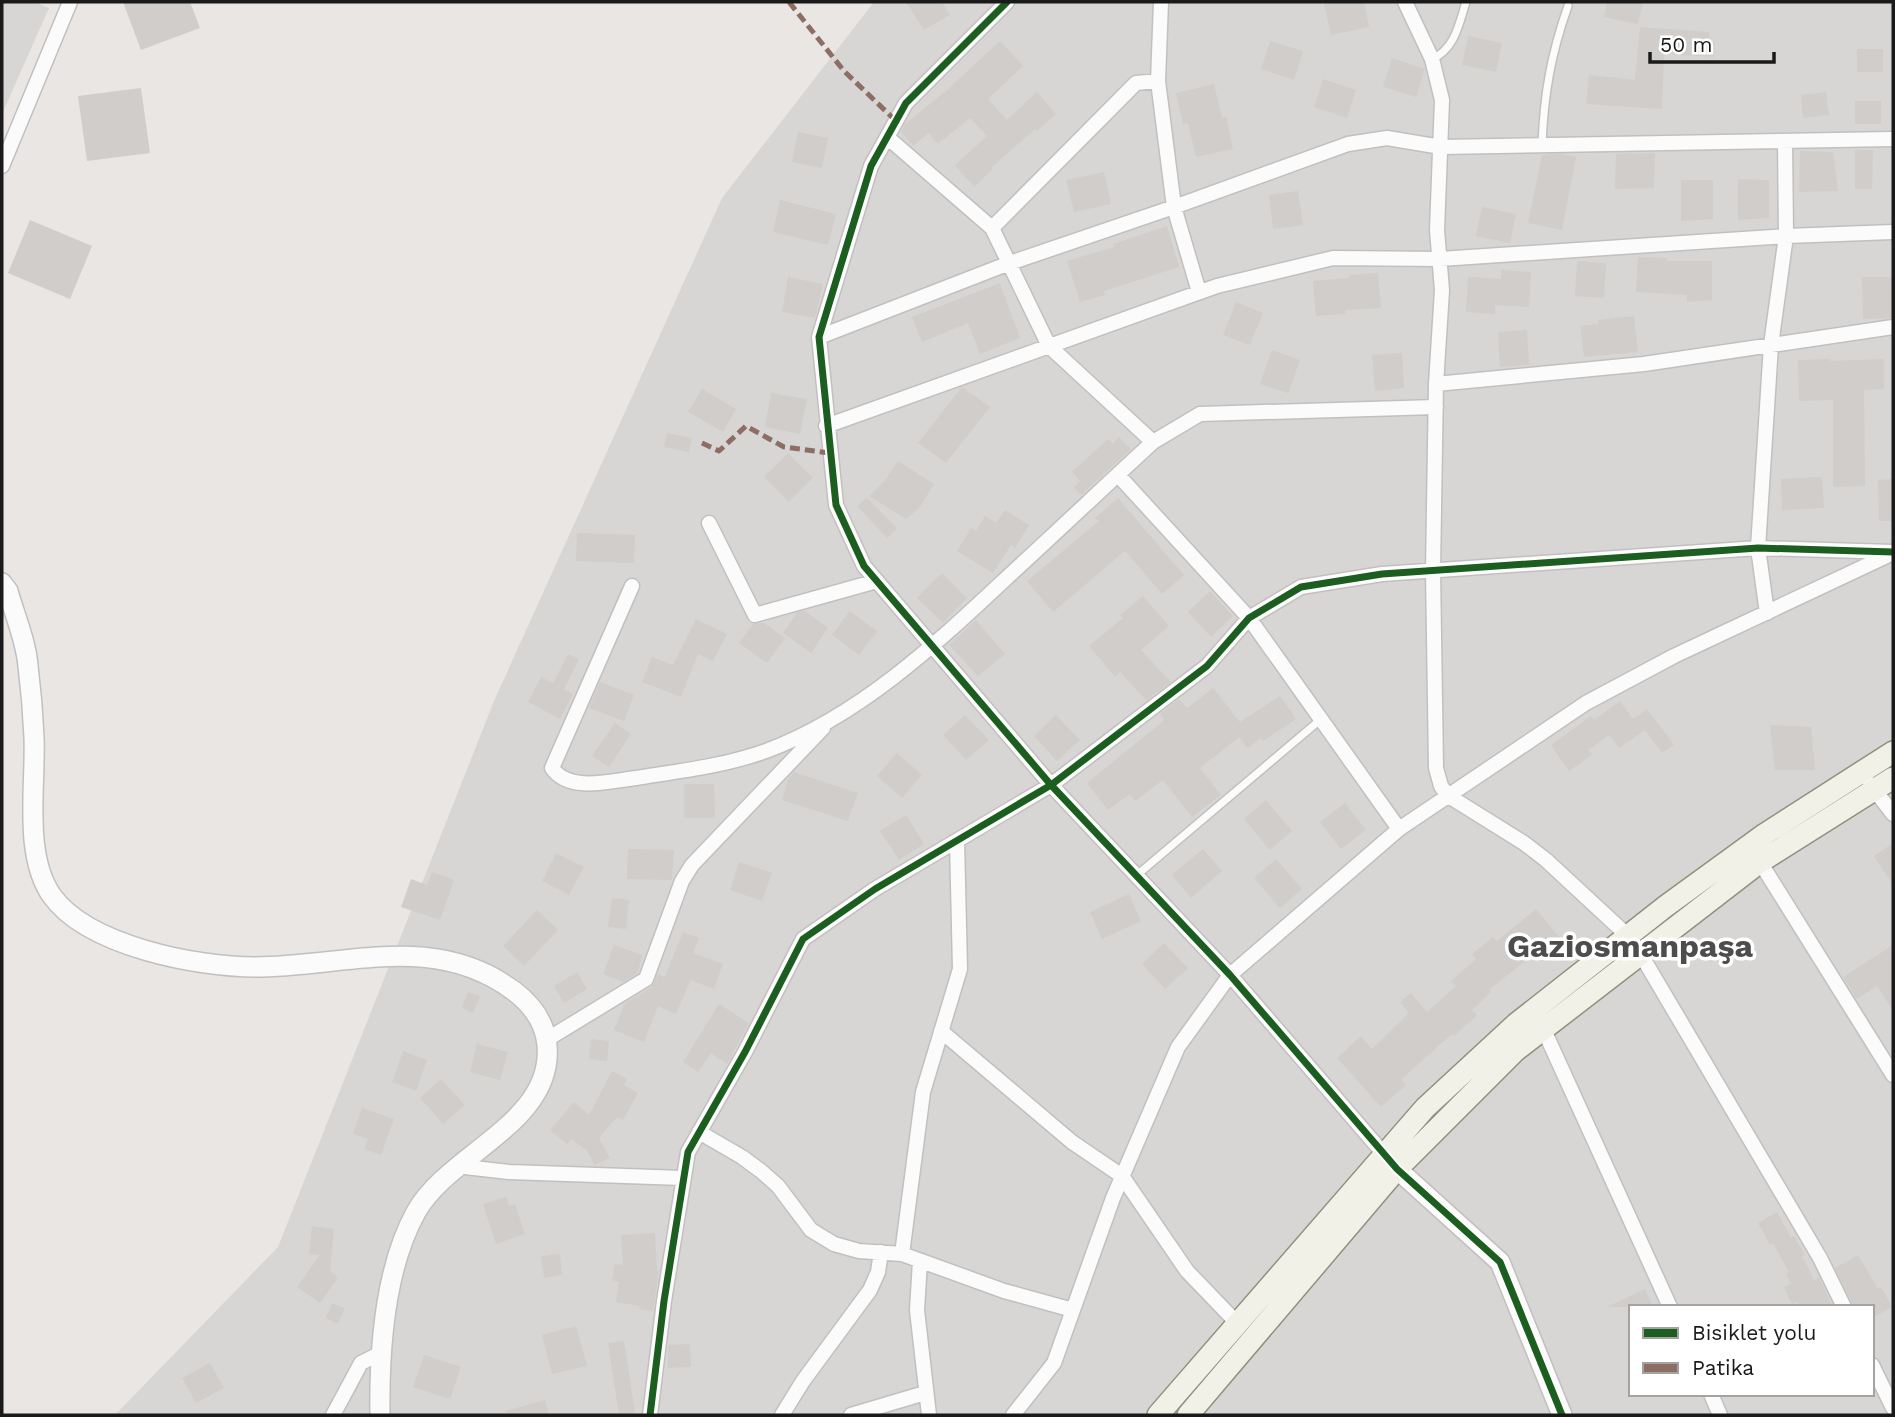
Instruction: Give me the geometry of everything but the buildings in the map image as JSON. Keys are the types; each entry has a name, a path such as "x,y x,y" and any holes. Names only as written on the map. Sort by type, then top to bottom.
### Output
{"main road":[{"path":"1158,1415 1237,1323 1391,1162 1634,945 1765,834 1893,751"},
{"path":"1190,1415 1391,1162 1425,1108 1516,1024 1760,862 1893,778"}],"street":[{"path":"2,166 70,2"},
{"path":"1007,2 906,103 871,166 819,337 836,505 864,566 1051,785 1230,975 1391,1162 1500,1262 1562,1415"},
{"path":"1161,2 1158,81 1174,207 1199,292"},
{"path":"1405,2 1432,59 1442,100 1437,230 1442,290 1436,384 1433,570 1436,768 1441,786 1447,795 1524,843 1546,860 1634,945 1820,1258 1843,1305"},
{"path":"992,228 1136,83 1158,81"},
{"path":"887,137 992,228 1007,264 1049,346 1153,442"},
{"path":"819,337 1007,264 1348,144 1387,138 1441,147 1893,139"},
{"path":"1767,613 1758,548 1771,345 1786,236 1785,141"},
{"path":"827,426 1199,292 1334,258 1440,260 1786,236 1893,232"},
{"path":"1436,384 1644,364 1893,327"},
{"path":"632,586 552,768 557,775 572,782 599,783 701,768 765,751 828,722 933,647 1153,442 1200,414 1436,407"},
{"path":"1118,475 1249,618 1399,829"},
{"path":"709,523 755,615 877,581"},
{"path":"650,1415 688,1152 745,1052 803,939 875,889 1051,785 1207,666 1249,618 1301,587 1382,574 1758,548 1893,552"},
{"path":"1013,1415 1054,1363 1122,1176 1178,1047 1230,975 1399,829 1586,703 1674,656 1893,552"},
{"path":"2,583 8,591 28,662 34,737 34,830 37,865 52,896 82,925 127,944 200,962 230,966 258,967 413,956 437,958 462,964 495,979 521,997 532,1008 542,1026 547,1040 545,1070 530,1103 517,1117 456,1166 426,1197 408,1230 392,1279 381,1353 380,1415"},
{"path":"2,602 16,618"},
{"path":"547,1040 646,979 682,881 692,865 828,722"},
{"path":"1860,773 1893,814"},
{"path":"902,1254 923,1092 960,969 957,841"},
{"path":"1760,862 1893,1075"},
{"path":"1543,1028 1670,1305"},
{"path":"941,1031 1072,1142 1122,1176 1187,1271 1237,1323"},
{"path":"699,1132 742,1157 769,1178 811,1230 822,1238 846,1249 902,1254 1030,1299 1073,1310"},
{"path":"456,1166 509,1172 683,1178"},
{"path":"782,1415 803,1381 870,1290 878,1272 881,1252"},
{"path":"920,1261 917,1310 929,1415"},
{"path":"333,1415 361,1363 368,1357 381,1353"},
{"path":"1874,1369 1893,1408"},
{"path":"851,1415 925,1393"},
{"path":"1712,1396 1720,1415"}],"lane":[{"path":"1432,59 1452,43 1466,2"},
{"path":"1542,144 1544,98 1559,31 1568,6"},
{"path":"1137,875 1321,719"}],"shaded area":[{"path":"2,2 35,2 49,8 2,114"},
{"path":"874,2 1893,2 1893,1415 115,1415 278,1247 494,701 722,198"}],"marked path":[{"path":"789,2 844,71 896,121"},
{"path":"702,443 719,451 746,426 784,447 830,453"}],"cycle path":[{"path":"1007,2 906,103 871,166 819,337 836,505 864,566 1051,785 1230,975 1397,1169 1500,1262 1562,1415"},
{"path":"650,1415 664,1301 688,1152 745,1052 803,939 875,889 1051,785 1207,666 1249,618 1301,587 1382,574 1758,548 1893,552"}],"district":[{"name":"Gaziosmanpaşa","path":"1630,946"}]}
